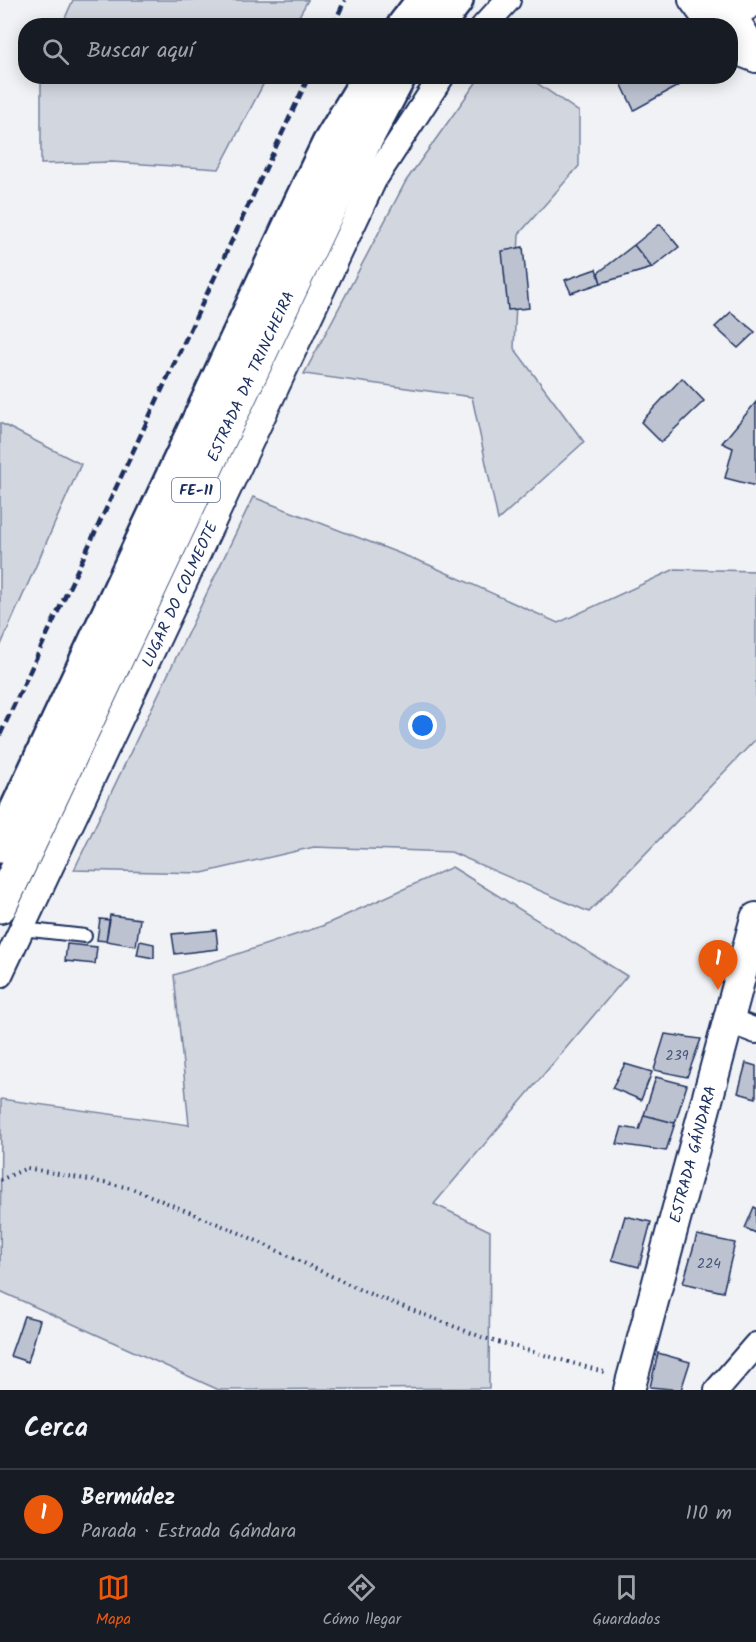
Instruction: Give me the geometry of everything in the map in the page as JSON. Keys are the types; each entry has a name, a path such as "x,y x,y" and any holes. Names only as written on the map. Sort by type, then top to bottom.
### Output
{"highway":[{"path":"410,18 424,0"},
{"path":"442,18 456,0"},
{"name":"ESTRADA DA TRINCHEIRA","path":"0,846 329,144 365,84"},
{"name":"ESTRADA DA TRINCHEIRA","path":"11,918 322,222 395,84"}],"street":[{"path":"491,18 508,0"},
{"path":"691,0 729,10"},
{"path":"738,25 756,55"},
{"path":"738,53 756,60"},
{"name":"LUGAR DO COLMEOTE","path":"0,975 11,918 374,180 437,84"},
{"name":"ESTRADA GÁNDARA","path":"629,1390 756,918"},
{"path":"727,1020 756,1031"},
{"path":"717,1390 756,1345"}],"lane":[{"path":"11,918 85,936"}],"path":[{"path":"0,1180 27,1167 131,1188 242,1234 363,1291 483,1338 604,1372"}],"shaded area":[{"path":"73,0 308,0 298,18 65,18"},
{"path":"41,84 263,84 219,169 112,162 41,164"},
{"path":"475,84 538,84 579,112 579,166 519,234 514,348 584,442 498,520 472,397 304,374 406,181"},
{"path":"0,423 81,464 0,647"},
{"path":"253,497 427,564 558,623 675,569 756,571 756,739 589,912 451,852 314,847 202,873 74,870"},
{"path":"452,867 627,976 434,1204 490,1231 489,1388 219,1390 0,1291 1,1099 189,1125 174,975 322,926"}],"building":[{"path":"621,84 681,84 634,110"},
{"path":"660,224 679,247 652,268 634,245"},
{"path":"634,245 652,268 601,283 598,273"},
{"path":"523,247 529,308 508,310 502,251"},
{"path":"596,269 601,283 571,293 565,280"},
{"path":"731,312 755,332 738,348 715,327"},
{"path":"682,378 704,401 661,442 641,422"},
{"path":"756,402 756,486 725,478 733,448 722,443"},
{"path":"110,915 140,919 136,946 106,941"},
{"path":"100,919 110,920 106,941 97,940"},
{"path":"216,930 218,949 175,954 172,934"},
{"path":"140,941 154,944 154,958 137,955"},
{"path":"67,944 97,947 95,964 65,961"},
{"path":"665,1034 701,1039 687,1077 654,1070"},
{"path":"746,1063 756,1066 756,1098 738,1093"},
{"path":"625,1064 652,1072 641,1100 612,1088"},
{"path":"656,1077 687,1085 675,1123 644,1115"},
{"path":"644,1115 675,1123 666,1151 617,1144 622,1127 639,1130"},
{"path":"754,1207 756,1208 756,1233 745,1228"},
{"path":"625,1216 651,1222 639,1267 612,1260"},
{"path":"697,1235 735,1243 723,1292 683,1283"},
{"path":"24,1316 40,1320 28,1362 10,1356"},
{"path":"658,1353 690,1362 681,1390 650,1387"}],"railway":[{"path":"337,18 345,0"},
{"path":"0,735 305,84"}],"place":[{"name":"Bermúdez","path":"718,990"}]}
